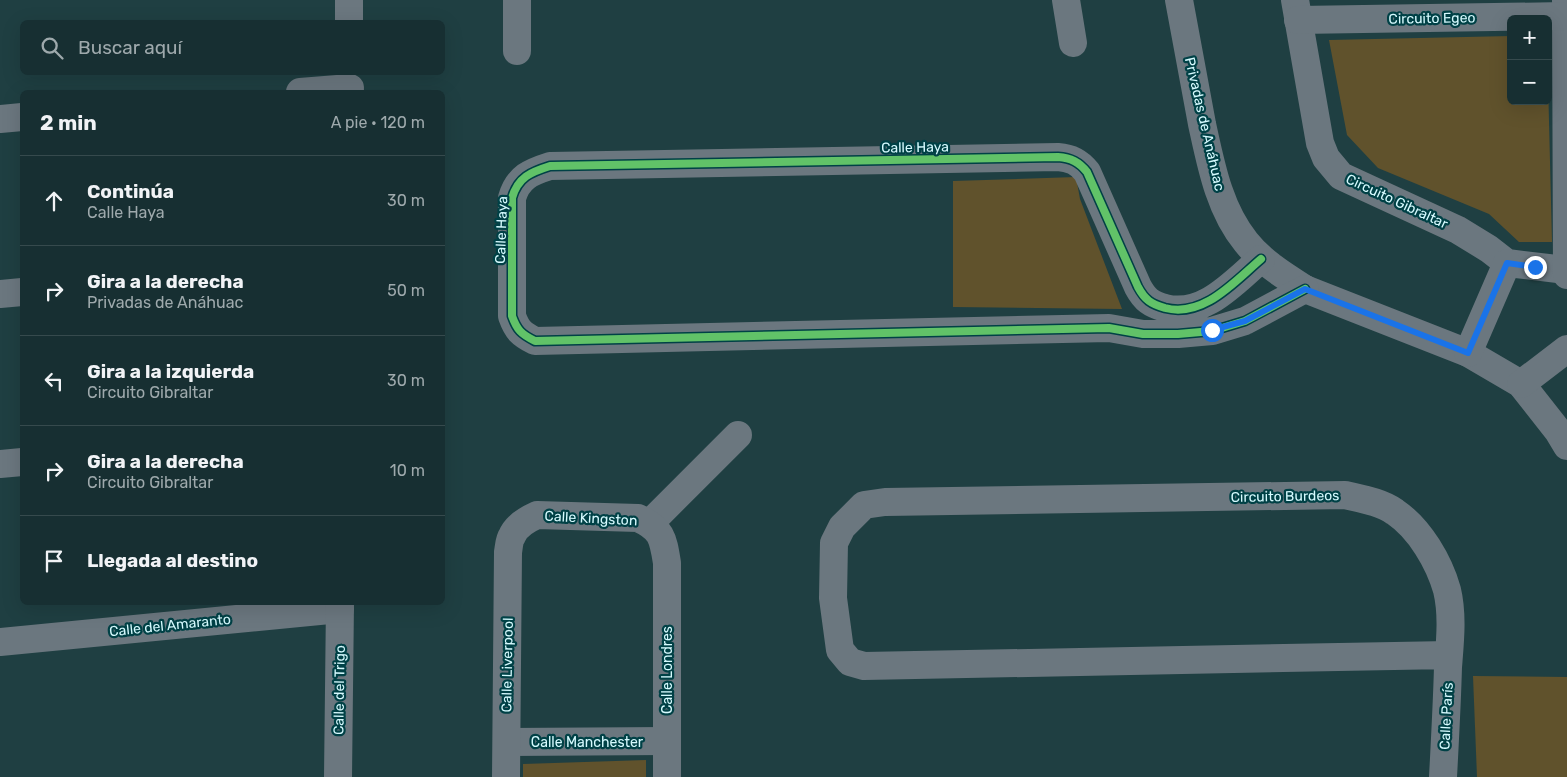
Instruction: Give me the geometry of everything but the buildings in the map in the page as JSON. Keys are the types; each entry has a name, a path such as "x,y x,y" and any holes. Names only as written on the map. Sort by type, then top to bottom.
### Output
{"street":[{"path":"349,0 349,20"},
{"path":"517,0 517,50"},
{"path":"1066,0 1073,43"},
{"name":"Privadas de Anáhuac","path":"1180,0 1196,92 1218,190 1245,241 1261,258 1281,274 1305,289 1468,353 1521,384 1558,431 1567,446"},
{"path":"1566,0 1567,274"},
{"name":"Circuito Egeo","path":"1296,10 1566,16"},
{"name":"Circuito Gibraltar","path":"1296,10 1320,143 1326,158 1341,176 1458,230 1489,249 1507,263"},
{"path":"312,90 350,84"},
{"path":"0,119 20,117"},
{"name":"Calle Haya","path":"1261,258 1224,291 1208,302 1189,309 1170,309 1152,304 1138,287 1087,172 1082,165 1068,158 550,166 531,172 515,187 512,198 512,316 522,334 534,341 1109,328 1143,334 1178,334 1212,330 1245,321 1305,289"},
{"path":"1468,353 1507,263 1566,270"},
{"path":"0,294 20,292"},
{"path":"1521,384 1567,349"},
{"path":"650,523 738,435"},
{"path":"0,464 20,462"},
{"name":"Circuito Burdeos","path":"1345,495 1372,501 1394,511 1409,524 1428,548 1447,591 1450,618 1449,655 864,666 850,662 840,650 833,598 834,543 842,528 864,505 885,502 1345,495"},
{"name":"Calle Kingston","path":"508,552 511,536 518,527 537,515 638,518 650,523 660,533 664,542 667,563"},
{"name":"Calle Liverpool","path":"506,777 508,552"},
{"name":"Calle Londres","path":"667,563 667,777"},
{"name":"Calle del Amaranto","path":"0,642 340,606"},
{"name":"Calle del Trigo","path":"338,777 340,606"},
{"name":"Calle París","path":"1443,777 1449,655"},
{"name":"Calle Manchester","path":"507,742 667,741"}],"shaded area":[{"path":"1507,36 1507,105 1549,105 1552,242 1519,242 1489,214 1378,168 1347,135 1329,40"},
{"path":"1076,177 1080,199 1122,309 953,307 953,181"},
{"path":"1473,676 1567,677 1567,777 1477,777"},
{"path":"646,760 646,777 523,777 523,764"}],"cycle path":[{"path":"1261,259 1218,296 1206,303 1193,308 1179,310 1165,308 1152,303 1143,295 1138,287 1087,172 1074,161 1058,157 550,166 526,176 518,185 512,198 512,316 520,331 535,341 1109,328 1143,334 1178,334 1212,331 1245,321 1305,289"}],"route":[{"path":"1212,330 1245,321 1305,289 1468,353 1507,263 1535,267"}]}
